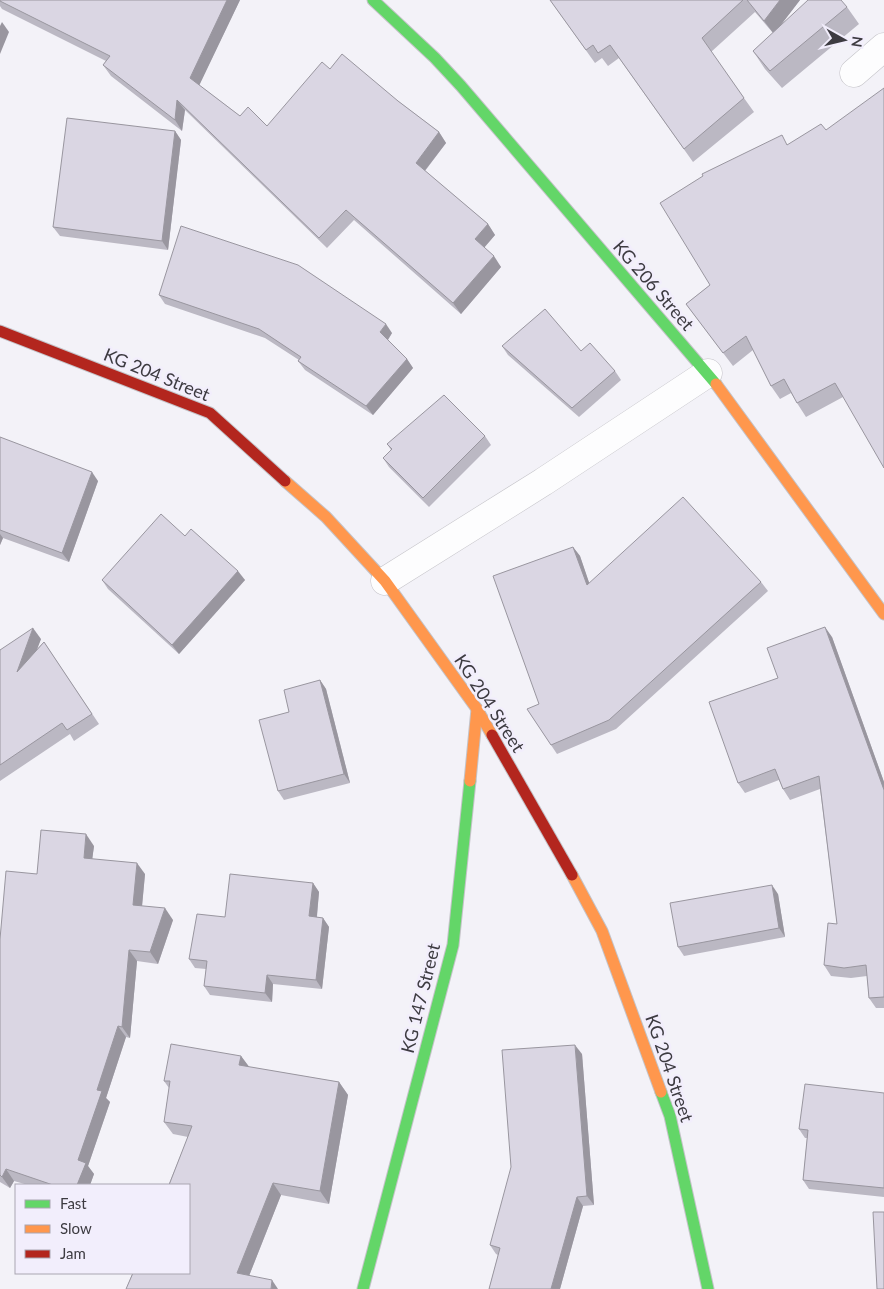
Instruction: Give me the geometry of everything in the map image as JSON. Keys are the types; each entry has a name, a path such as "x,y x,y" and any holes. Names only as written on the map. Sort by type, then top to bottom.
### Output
{"street":[{"name":"KG 206 Street","path":"373,0 435,58 461,86 708,372 884,614"},
{"path":"854,73 884,47"},
{"name":"KG 204 Street","path":"0,331 210,414 326,517 385,581 477,709 534,806 602,931 670,1116 708,1289"},
{"path":"385,581 542,482 708,372"},
{"name":"KG 147 Street","path":"363,1289 453,945 477,709"}],"building":[{"path":"0,0 227,0 190,78 240,116 248,107 267,126 322,62 330,69 342,54 398,101 439,132 416,163 488,224 475,239 494,256 453,303 346,210 319,238 177,100 175,120 103,65 110,56"},
{"path":"550,0 743,0 702,38 744,98 684,149 610,45 598,53 593,45 586,50"},
{"path":"747,0 780,0 764,21"},
{"path":"808,0 841,0 847,7 770,71 753,51"},
{"path":"884,88 884,468 835,383 797,403 784,379 771,386 746,336 723,353 686,304 710,285 660,203 703,176 702,174 782,135 787,145 821,124 826,130"},
{"path":"67,118 175,131 162,241 53,227"},
{"path":"181,226 298,265 386,324 380,332 407,359 366,406 298,361 301,357 259,329 159,295"},
{"path":"545,309 581,351 590,343 615,371 572,408 502,346"},
{"path":"444,395 485,436 423,498 383,458 392,449 387,444"},
{"path":"0,437 92,472 62,553 0,530"},
{"path":"683,497 761,582 609,720 551,745 527,709 539,704 493,576 573,547 587,585"},
{"path":"161,514 185,536 191,529 238,571 172,645 102,580"},
{"path":"825,627 884,790 884,997 869,998 866,965 844,968 824,965 828,923 837,924 819,776 783,789 775,769 738,783 709,702 778,678 767,648"},
{"path":"33,628 17,672 44,642 92,714 67,730 62,723 0,765 0,650"},
{"path":"320,680 344,774 278,791 259,720 289,712 284,690"},
{"path":"41,830 86,834 84,858 137,863 133,905 165,908 150,952 129,950 122,1027 118,1026 97,1090 102,1091 78,1160 86,1163 77,1184 50,1184 6,1169 2,1177 0,1175 0,939 6,871 37,874"},
{"path":"230,874 313,883 309,916 323,918 316,980 267,975 265,993 204,986 207,961 189,959 197,914 225,917"},
{"path":"772,885 779,928 678,947 670,903"},
{"path":"171,1044 241,1056 239,1065 339,1082 320,1191 273,1183 237,1273 272,1280 271,1289 126,1289 133,1274 190,1274 190,1184 169,1184 192,1126 164,1122 170,1081 164,1081"},
{"path":"575,1045 587,1196 577,1197 551,1289 489,1289 500,1248 490,1245 511,1167 502,1050"},
{"path":"805,1084 884,1093 884,1188 803,1180 808,1130 799,1129"},
{"path":"873,1212 884,1212 884,1289 877,1289"}],"traffic: fast":[{"path":"373,0 435,58 461,86 716,384"},
{"path":"363,1289 453,945 470,781"},
{"path":"661,1092 670,1116 708,1289"}],"traffic: slow":[{"path":"716,384 884,614"},
{"path":"285,481 326,517 385,581 477,709 492,735"},
{"path":"470,781 477,709"},
{"path":"572,875 602,931 661,1092"}],"traffic: jam":[{"path":"0,331 210,413 285,481"},
{"path":"492,735 572,875"}]}
